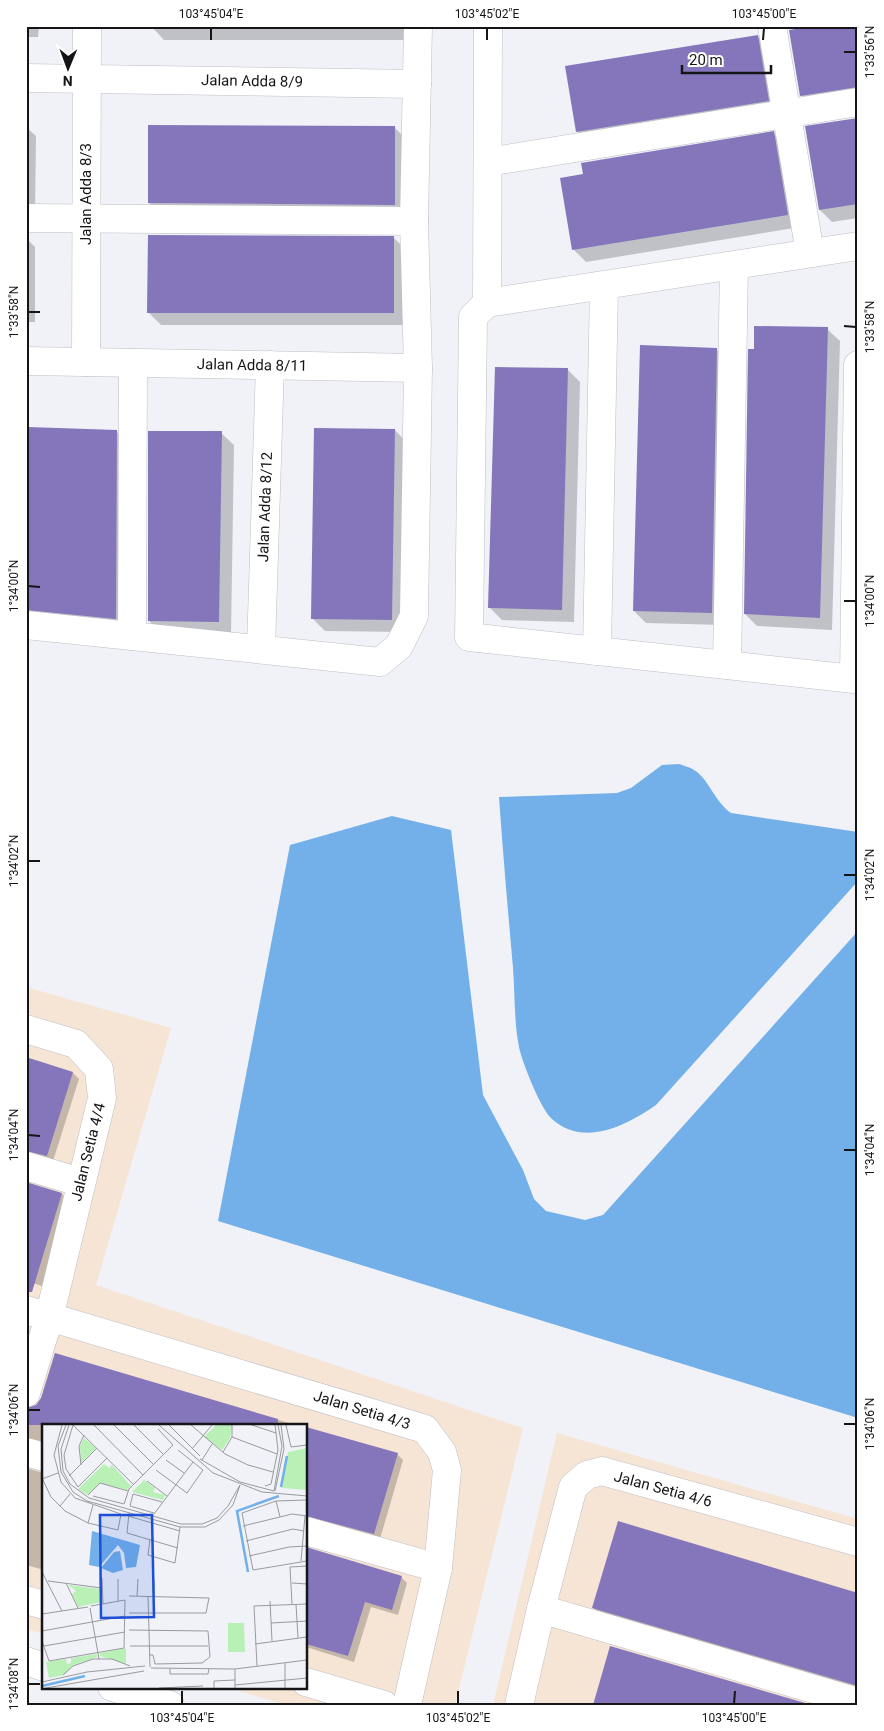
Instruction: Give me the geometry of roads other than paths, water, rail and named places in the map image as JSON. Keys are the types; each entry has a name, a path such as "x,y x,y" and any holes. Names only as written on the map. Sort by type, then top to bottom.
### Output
{"street":[{"name":"Jalan Adda 8/3","path":"86,362 87,26"},
{"path":"26,626 261,648 380,662 399,646 414,616 418,368 414,221 418,26"},
{"path":"487,303 488,26"},
{"path":"772,26 810,253"},
{"name":"Jalan Adda 8/9","path":"26,78 417,84"},
{"path":"488,162 858,102"},
{"path":"26,218 414,221"},
{"path":"858,246 487,303 473,317 469,637 854,679 856,644 858,365"},
{"path":"727,665 734,266"},
{"path":"597,651 604,286"},
{"name":"Jalan Adda 8/11","path":"26,361 418,368"},
{"path":"132,636 133,363"},
{"name":"Jalan Adda 8/12","path":"261,648 270,365"},
{"name":"Jalan Setia 4/4","path":"26,1029 76,1044 99,1068 102,1098 80,1182 38,1314 26,1393"},
{"path":"26,1166 80,1182"},
{"name":"Jalan Setia 4/3","path":"38,1314 424,1429 442,1452 447,1470 438,1568 407,1705"},
{"path":"26,1452 42,1456"},
{"name":"Jalan Setia 4/6","path":"519,1705 541,1609 573,1487 587,1475 602,1472 858,1542"},
{"path":"308,1532 438,1568"},
{"path":"26,1600 42,1604"},
{"path":"541,1609 858,1702"},
{"path":"26,1661 42,1666"},
{"path":"308,1683 384,1705"},
{"path":"115,1688 170,1705"}],"water":[{"path":"679,764 691,768 699,774 720,802 731,813 858,832 858,881 656,1105 632,1120 605,1130 591,1133 564,1128 548,1114 532,1085 517,1037 499,797 617,793 631,788 662,765"},
{"path":"392,816 451,830 483,1095 523,1170 534,1199 546,1211 585,1220 603,1215 858,931 858,1418 218,1221 290,845"}]}
